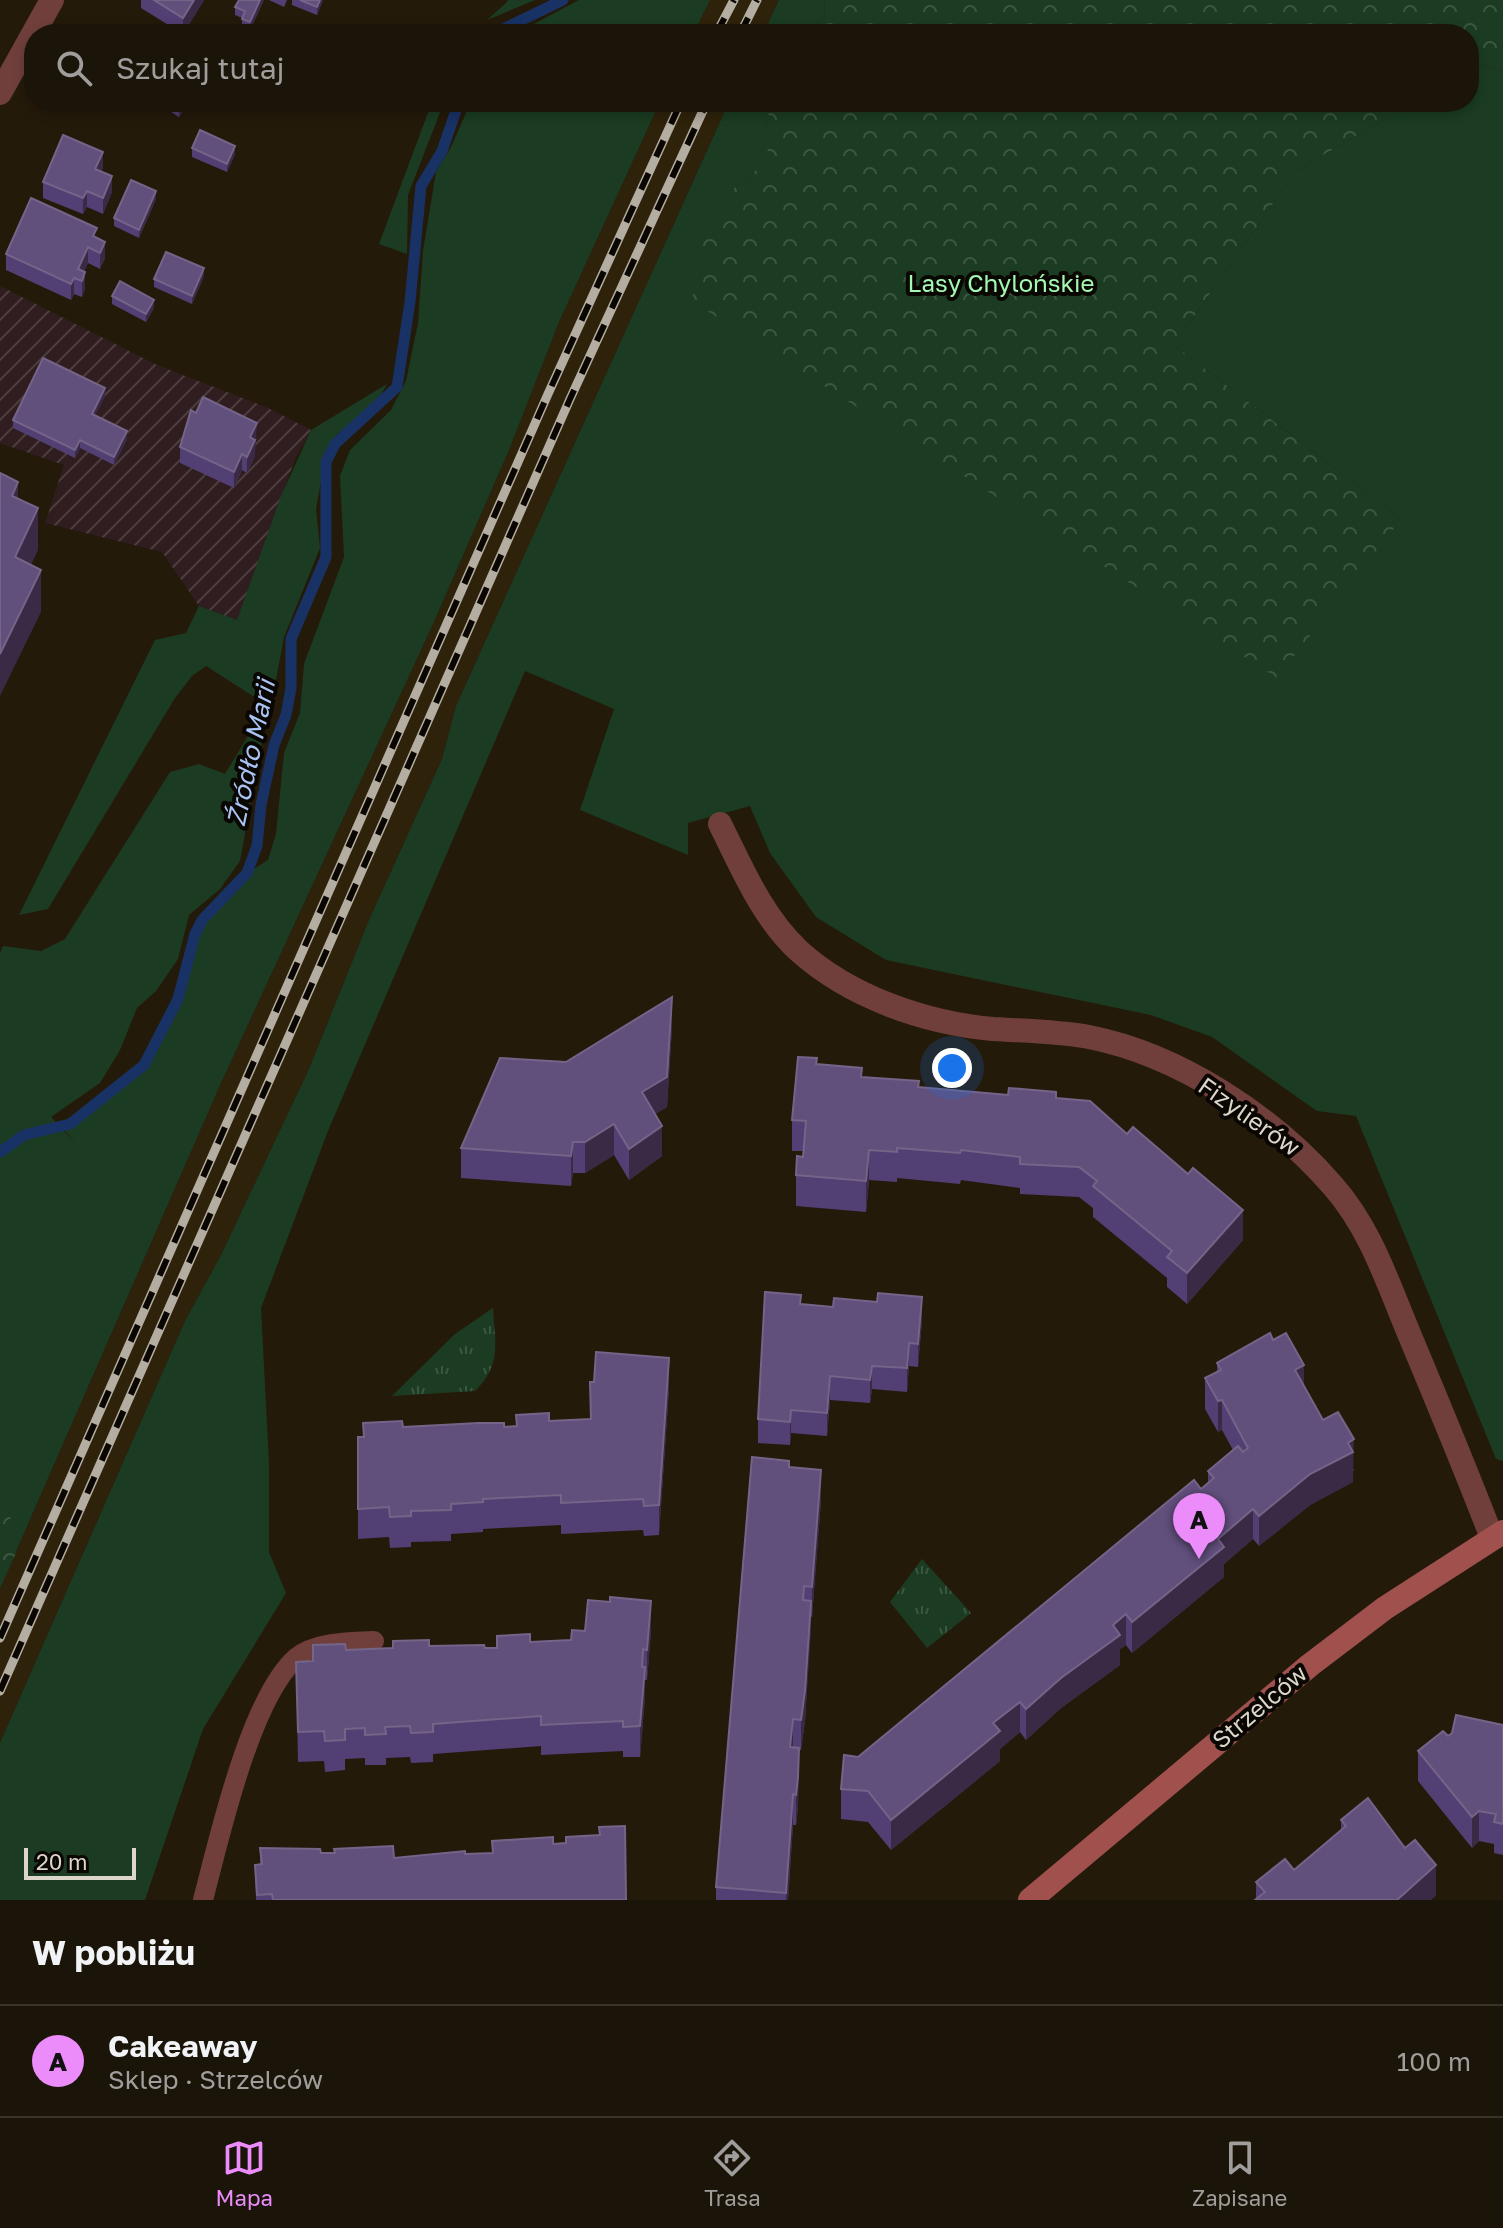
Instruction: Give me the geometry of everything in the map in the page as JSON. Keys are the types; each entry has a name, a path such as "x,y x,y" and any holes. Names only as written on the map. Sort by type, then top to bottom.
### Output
{"street":[{"path":"39,24 52,0"},
{"path":"0,93 24,50"},
{"name":"Fizylierów","path":"720,824 763,907 798,950 833,976 874,998 932,1019 1091,1038 1140,1053 1222,1093 1305,1157 1361,1223 1498,1535"},
{"name":"Strzelców","path":"1030,1900 1310,1665 1385,1608 1498,1535"}],"lane":[{"path":"203,1900 254,1732 279,1677 298,1656 323,1647 374,1641"}],"shaded area":[{"path":"710,0 779,0 768,24 698,24"},
{"path":"655,112 724,112 456,706 442,759 369,920 309,1069 222,1253 185,1321 0,1743 0,1588 221,1083 433,624 509,450 559,322"},
{"path":"0,286 157,365 266,407 311,430 295,459 237,621 199,606 162,552 45,523 64,465 0,443"}],"green space":[{"path":"508,0 535,0 487,20 506,3"},
{"path":"579,0 710,0 698,24 534,24"},
{"path":"779,0 825,0 824,17 817,24 768,24"},
{"path":"825,0 1503,0 1503,72 1479,64 1479,24 817,24 824,17"},
{"path":"1479,64 1503,72 1503,1461 1496,1459 1356,1116 1317,1111 1212,1037 1151,1015 886,960 816,917 770,853 750,806 688,823 688,855 580,810 614,709 525,671 328,1131 261,1308 269,1463 269,1552 286,1593 203,1729 145,1900 0,1900 0,1743 185,1321 222,1253 309,1069 369,920 442,759 456,706 724,112 769,112 765,126 769,153 750,178 723,195 1401,519 1174,345 1296,171 1397,112 1479,112"},
{"path":"428,112 440,112 408,195 407,254 379,244"},
{"path":"655,112 559,322 509,450 433,624 221,1083 0,1588 0,953 3,946 41,951 65,939 170,772 199,764 225,774 248,736 262,741 240,861 220,889 189,915 178,959 156,991 137,1008 120,1050 100,1083 51,1117 76,1144 61,1126 87,1114 109,1090 144,1065 178,999 195,934 202,920 247,873 268,860 276,834 284,753 300,713 304,664 344,557 340,476 350,450 391,410 406,381 418,323 423,251 436,172 466,113"},
{"name":"Lasy Chylońskie","path":"769,112 1397,112 1296,171 1174,345 1401,519 1277,678 692,301 701,245 723,195 750,178 768,153 765,126"},
{"path":"387,384 377,402 336,435 326,453 316,509 320,548 284,637 273,696 259,700 206,666 192,676 175,698 48,909 19,915 155,640 186,633 199,606 237,620 281,496 311,430"},
{"path":"493,1308 495,1353 489,1372 475,1391 392,1396 455,1334"},
{"path":"0,1515 10,1516 16,1553 0,1588"},
{"path":"922,1559 971,1613 927,1648 890,1602"}],"building":[{"path":"154,0 194,0 183,18"},
{"path":"239,0 260,0 250,22 242,19 245,11 235,7"},
{"path":"300,0 320,0 317,7"},
{"path":"200,130 235,146 227,164 192,148"},
{"path":"63,135 103,152 95,169 112,176 103,198 87,191 83,198 43,182"},
{"path":"131,180 156,191 139,230 114,218"},
{"path":"31,198 97,228 93,236 105,242 100,253 88,247 78,269 85,272 82,281 74,278 71,284 6,254"},
{"path":"166,252 204,268 192,296 154,279"},
{"path":"120,281 154,300 146,314 112,296"},
{"path":"43,358 105,388 92,414 127,431 114,457 80,440 75,450 13,420"},
{"path":"203,397 257,423 250,437 255,440 247,457 242,454 234,472 180,447 191,410 196,413"},
{"path":"0,473 18,482 12,496 38,508 15,557 41,570 0,654"},
{"path":"672,997 667,1077 642,1092 662,1126 629,1149 614,1124 585,1142 573,1142 571,1156 461,1148 500,1058 566,1062"},
{"path":"798,1057 817,1058 816,1064 862,1068 861,1077 919,1081 918,1087 1008,1095 1009,1088 1056,1092 1056,1098 1090,1101 1127,1134 1133,1127 1188,1174 1193,1168 1243,1210 1187,1273 1167,1257 1172,1251 1093,1186 1097,1181 1079,1167 1020,1164 1020,1157 961,1150 960,1153 897,1148 897,1152 869,1150 866,1181 796,1175 797,1156 803,1157 806,1121 792,1120"},
{"path":"765,1292 801,1295 800,1304 833,1307 834,1298 877,1302 878,1293 922,1297 918,1344 909,1343 907,1368 872,1366 870,1380 830,1376 827,1413 791,1410 790,1422 758,1419"},
{"path":"1270,1333 1273,1340 1286,1333 1304,1365 1295,1370 1323,1420 1338,1412 1354,1439 1348,1443 1353,1452 1310,1474 1259,1516 1253,1509 1218,1539 1224,1547 1132,1622 1126,1614 1113,1625 1120,1635 1061,1678 1026,1709 1020,1702 993,1723 1000,1731 891,1820 868,1791 841,1789 844,1755 858,1757 1194,1480 1201,1489 1214,1478 1208,1471 1238,1446 1243,1452 1248,1448 1222,1400 1218,1401 1205,1378 1221,1370 1217,1363"},
{"path":"596,1352 669,1358 659,1505 644,1506 643,1499 561,1503 561,1495 483,1499 483,1502 451,1504 451,1510 411,1511 411,1516 390,1517 389,1507 358,1509 358,1437 364,1437 363,1423 402,1421 403,1427 504,1423 504,1427 517,1426 516,1415 549,1413 549,1421 591,1419 590,1382 594,1382"},
{"path":"752,1457 789,1461 789,1467 821,1470 812,1587 804,1586 803,1600 811,1601 805,1691 801,1720 793,1719 790,1747 799,1748 786,1893 716,1887"},
{"path":"610,1597 651,1601 647,1650 643,1649 642,1667 645,1667 640,1726 623,1727 623,1721 541,1725 541,1716 433,1724 433,1732 411,1733 410,1726 385,1727 386,1734 365,1735 365,1728 345,1729 345,1740 325,1741 324,1731 298,1732 296,1662 313,1661 313,1645 345,1644 346,1650 393,1648 393,1641 429,1640 429,1646 484,1645 485,1648 497,1648 497,1636 530,1634 530,1642 571,1640 572,1630 585,1631 588,1600 610,1602"},
{"path":"1456,1715 1503,1725 1503,1824 1494,1822 1496,1814 1479,1811 1472,1817 1418,1751 1443,1731 1448,1736 1452,1733"},
{"path":"1368,1798 1405,1848 1415,1840 1436,1865 1397,1900 1255,1900 1265,1892 1256,1882 1285,1859 1294,1870 1346,1826 1341,1820"},
{"path":"625,1826 626,1900 273,1900 272,1894 257,1895 255,1865 262,1864 260,1848 320,1849 321,1853 335,1853 334,1849 393,1846 394,1858 465,1851 465,1854 493,1853 492,1841 553,1837 553,1844 566,1843 566,1837 600,1835 599,1827"}],"waterway":[{"name":"Źródło Marii","path":"514,24 563,0"},
{"name":"Źródło Marii","path":"0,1152 24,1135 70,1124 144,1065 178,999 195,934 202,920 247,873 257,846 261,805 274,745 286,715 291,688 291,639 326,557 326,462 335,444 397,387 410,302 421,186 442,151 456,112"}],"railway":[{"path":"721,24 734,0"},
{"path":"745,24 757,0"},
{"path":"0,1638 548,394 676,112"},
{"path":"0,1691 570,399 702,112"}],"place":[{"name":"Cakeaway","path":"1199,1559"}]}
